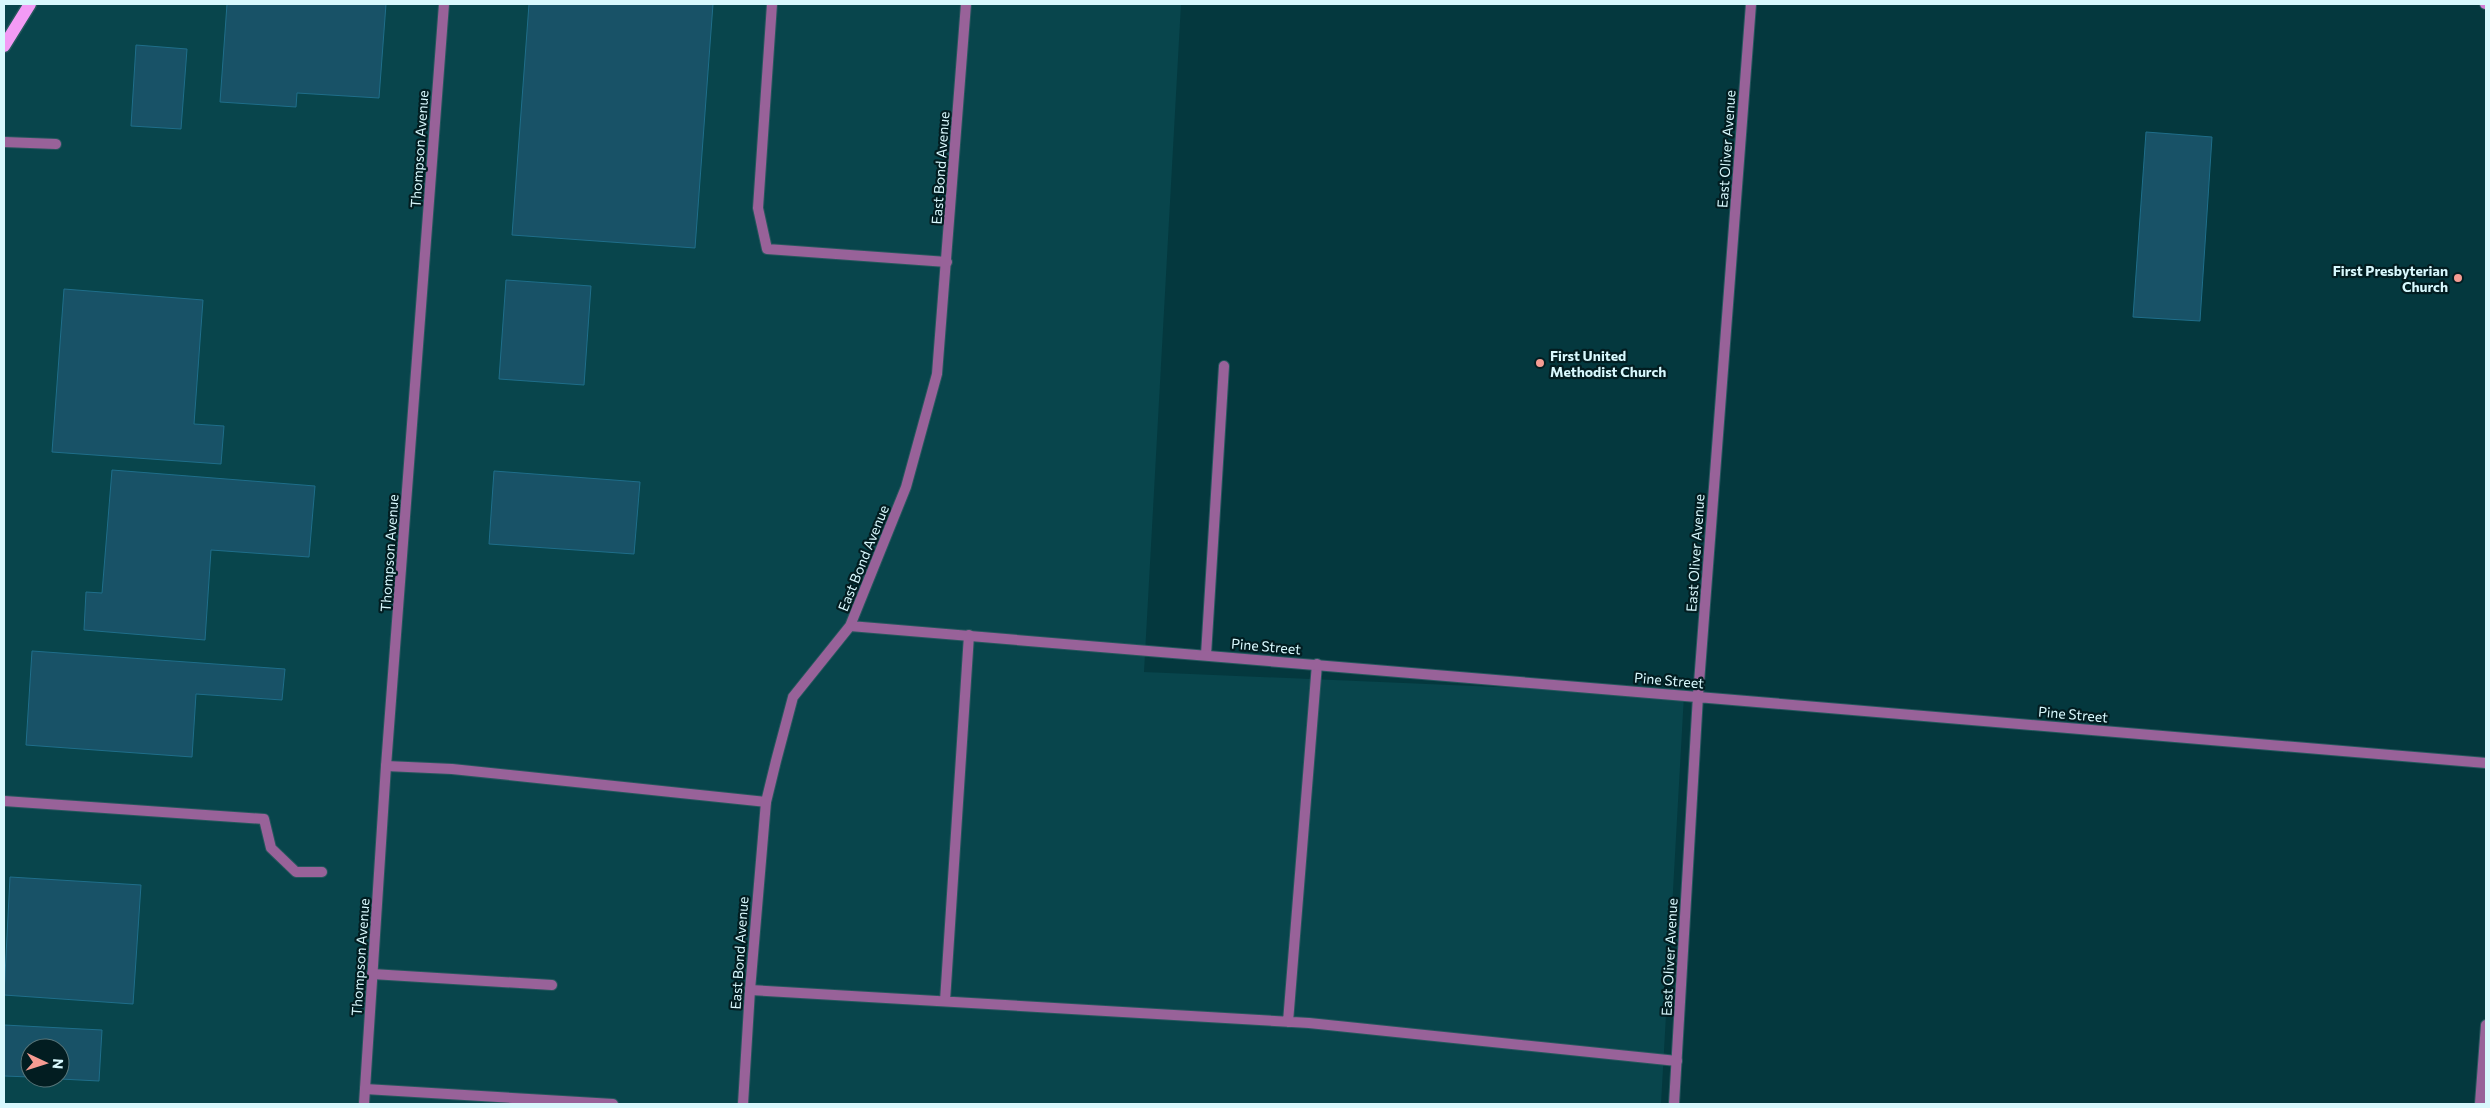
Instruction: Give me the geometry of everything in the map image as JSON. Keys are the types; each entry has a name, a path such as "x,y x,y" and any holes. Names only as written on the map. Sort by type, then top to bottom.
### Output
{"main road":[{"path":"4,46 30,4"}],"street":[{"name":"Thompson Avenue","path":"364,1104 386,766 444,4"},
{"path":"772,4 758,208 767,249 946,262"},
{"name":"East Bond Avenue","path":"743,1104 750,990 766,802 793,697 850,626 906,488 938,374 966,4"},
{"name":"East Oliver Avenue","path":"1674,1104 1698,696 1751,4"},
{"path":"4,142 56,144"},
{"path":"1206,655 1224,366"},
{"name":"Pine Street","path":"850,626 2486,763"},
{"path":"946,1001 969,636"},
{"path":"1288,1022 1317,664"},
{"path":"386,766 452,769 766,802"},
{"path":"4,801 264,819 271,848 296,872 322,872"},
{"path":"372,974 552,985"},
{"path":"750,990 1288,1022 1677,1061"},
{"path":"2480,1104 2486,1025"},
{"path":"365,1089 613,1104"}],"shaded area":[{"path":"4,4 1181,4 1144,672 1684,695 1661,1104 4,1104"}],"building":[{"path":"227,4 386,4 379,98 297,93 296,107 220,102"},
{"path":"529,4 713,4 695,248 512,235"},
{"path":"136,45 187,49 181,129 131,126"},
{"path":"2146,132 2212,137 2200,321 2133,317"},
{"path":"506,280 591,286 584,385 499,379"},
{"path":"64,289 203,300 194,424 224,426 221,464 52,452"},
{"path":"112,470 315,486 309,557 211,550 205,640 84,630 86,592 102,593"},
{"path":"494,471 640,482 634,554 489,544"},
{"path":"32,651 285,669 282,700 196,694 192,757 26,745"},
{"path":"10,877 141,885 133,1004 4,995"},
{"path":"4,1025 102,1030 99,1081 70,1080 70,1038 20,1038 20,1077 4,1076"}],"place":[{"name":"First Presbyterian Church","path":"2458,278"},
{"name":"First United Methodist Church","path":"1540,363"}]}
